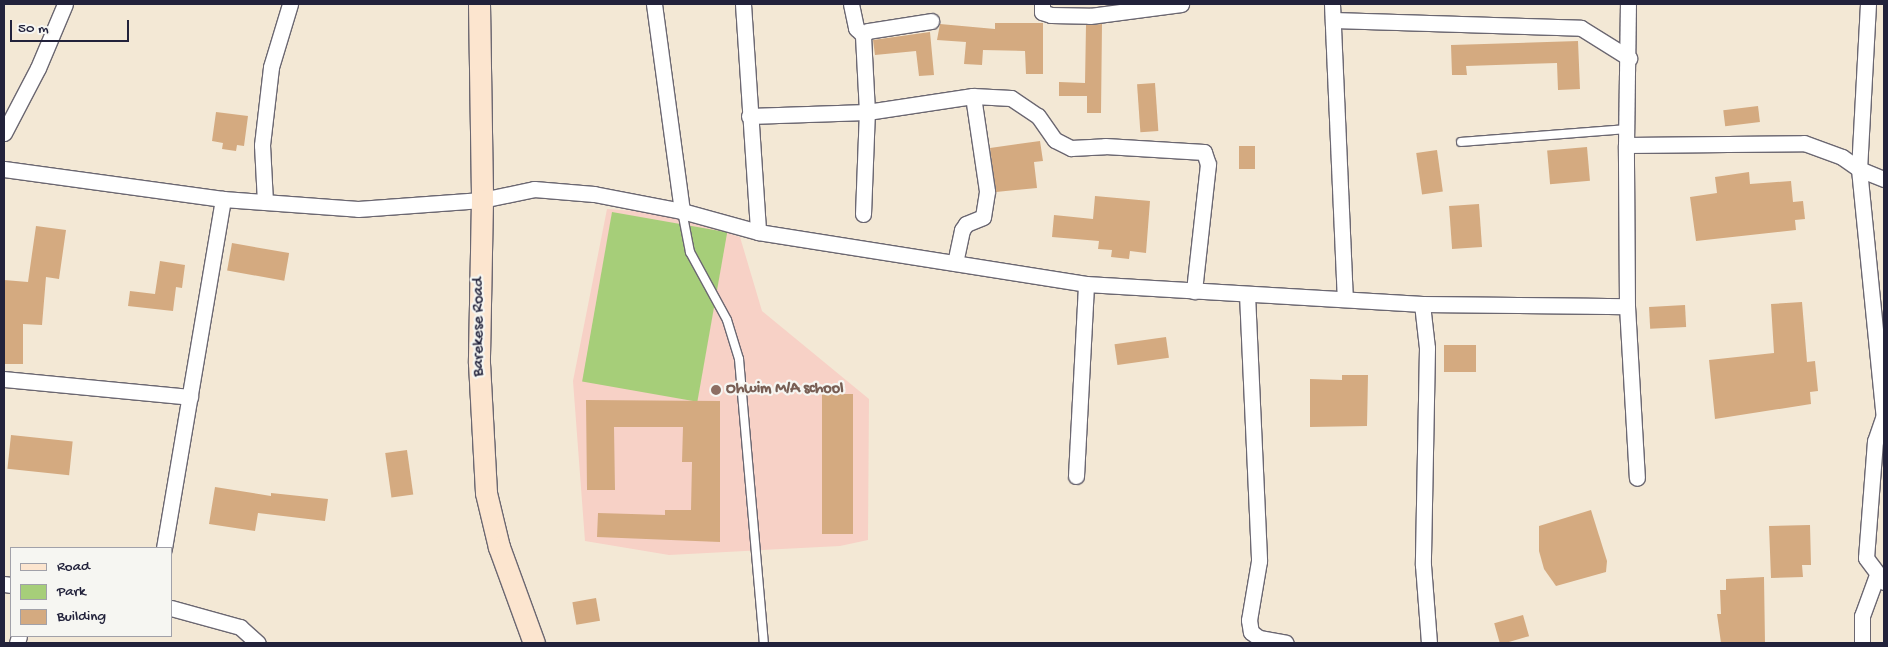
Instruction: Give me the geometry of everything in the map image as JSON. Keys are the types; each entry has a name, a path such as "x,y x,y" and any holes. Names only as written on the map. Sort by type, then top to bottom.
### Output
{"main road":[{"name":"Barekese Road","path":"479,4 482,200 479,372 486,493 499,548 534,643"}],"street":[{"path":"4,133 38,68 65,4"},
{"path":"265,202 262,145 271,67 290,4"},
{"path":"654,4 682,211"},
{"path":"743,4 758,232"},
{"path":"851,4 856,28 863,36 867,112 863,214"},
{"path":"1042,4 1042,12 1051,15 1090,16 1181,4"},
{"path":"1332,4 1345,299"},
{"path":"1628,4 1629,58 1626,130 1627,306 1637,478"},
{"path":"1862,643 1862,616 1880,579 1866,558 1866,526 1875,441 1883,418 1859,169 1868,4"},
{"path":"1333,20 1582,28 1629,58"},
{"path":"863,36 868,31 931,21"},
{"path":"749,116 867,112 973,96 1011,98 1038,116 1055,140 1071,148 1114,147 1204,152 1208,164 1194,291"},
{"path":"954,264 962,230 966,224 983,217 987,191 973,96"},
{"path":"1626,145 1804,143 1842,157 1859,169 1884,179"},
{"path":"4,169 223,199 358,209 482,200 534,189 594,194 682,211 758,232 1086,284 1422,304 1627,306"},
{"path":"164,547 223,199"},
{"path":"1076,476 1086,284"},
{"path":"1247,294 1259,561 1249,620 1251,632 1259,638 1286,643"},
{"path":"1422,304 1428,357 1423,565 1429,643"},
{"path":"4,379 190,397"},
{"path":"172,608 240,627 258,643"}],"lane":[{"path":"1461,142 1626,130"},
{"path":"682,211 690,252 727,320 739,359 764,643"}],"shaded area":[{"name":"Ohwim M/A school","path":"607,209 662,213 740,237 762,311 869,399 868,540 840,546 669,555 585,541 573,381"}],"green space":[{"path":"612,212 727,232 697,402 582,381"}],"building":[{"path":"995,23 1043,23 1043,74 1026,74 1025,51 983,50 982,65 964,64 966,42 937,40 940,24 995,29"},
{"path":"1102,24 1101,113 1087,113 1087,96 1059,96 1059,82 1085,83 1086,25"},
{"path":"930,32 934,75 919,76 916,51 875,55 873,40"},
{"path":"1578,41 1580,89 1558,90 1557,63 1466,66 1467,75 1452,75 1451,45"},
{"path":"1155,83 1158,131 1140,132 1137,84"},
{"path":"1758,106 1760,122 1725,126 1723,110"},
{"path":"216,112 248,116 244,146 237,145 236,151 222,149 223,143 212,141"},
{"path":"1040,141 1043,161 1034,162 1037,188 996,192 990,148"},
{"path":"1239,146 1255,146 1255,169 1239,169"},
{"path":"1587,147 1590,181 1550,184 1547,150"},
{"path":"1437,150 1443,192 1422,195 1416,153"},
{"path":"1749,172 1750,184 1791,181 1793,202 1803,201 1805,219 1795,220 1796,230 1696,241 1690,197 1717,193 1715,177"},
{"path":"1095,196 1150,201 1146,253 1130,251 1129,259 1111,257 1112,250 1098,249 1099,241 1052,237 1054,215 1093,219"},
{"path":"1479,204 1482,247 1452,249 1449,206"},
{"path":"36,226 66,230 59,279 46,277 42,325 23,324 23,364 4,364 4,280 28,282"},
{"path":"232,243 289,253 284,281 227,271"},
{"path":"160,261 185,265 182,288 176,287 173,311 128,306 130,291 155,294"},
{"path":"1802,302 1807,362 1815,361 1818,391 1810,392 1811,404 1715,419 1709,360 1774,353 1771,304"},
{"path":"1685,305 1686,327 1650,329 1649,307"},
{"path":"1166,337 1169,358 1117,365 1115,344"},
{"path":"1444,345 1476,345 1476,372 1444,372"},
{"path":"1342,375 1368,375 1367,426 1310,427 1310,379 1342,380"},
{"path":"822,394 853,394 853,534 822,534"},
{"path":"586,400 720,401 720,542 597,537 598,513 665,515 665,510 691,510 692,462 682,462 683,427 614,427 615,490 587,490"},
{"path":"11,435 73,441 69,475 7,469"},
{"path":"407,450 413,495 391,498 385,453"},
{"path":"215,487 271,496 271,493 328,499 325,521 258,513 255,531 209,524"},
{"path":"1591,510 1607,561 1606,572 1556,586 1544,569 1539,551 1539,526"},
{"path":"1810,525 1811,565 1802,565 1803,577 1771,578 1769,526"},
{"path":"1764,577 1765,643 1721,643 1717,614 1721,614 1720,590 1726,590 1726,579"},
{"path":"596,598 600,621 576,625 572,602"},
{"path":"1523,615 1529,636 1500,643 1494,623"}],"place":[{"name":"Ohwim M/A school","path":"716,390"}]}
